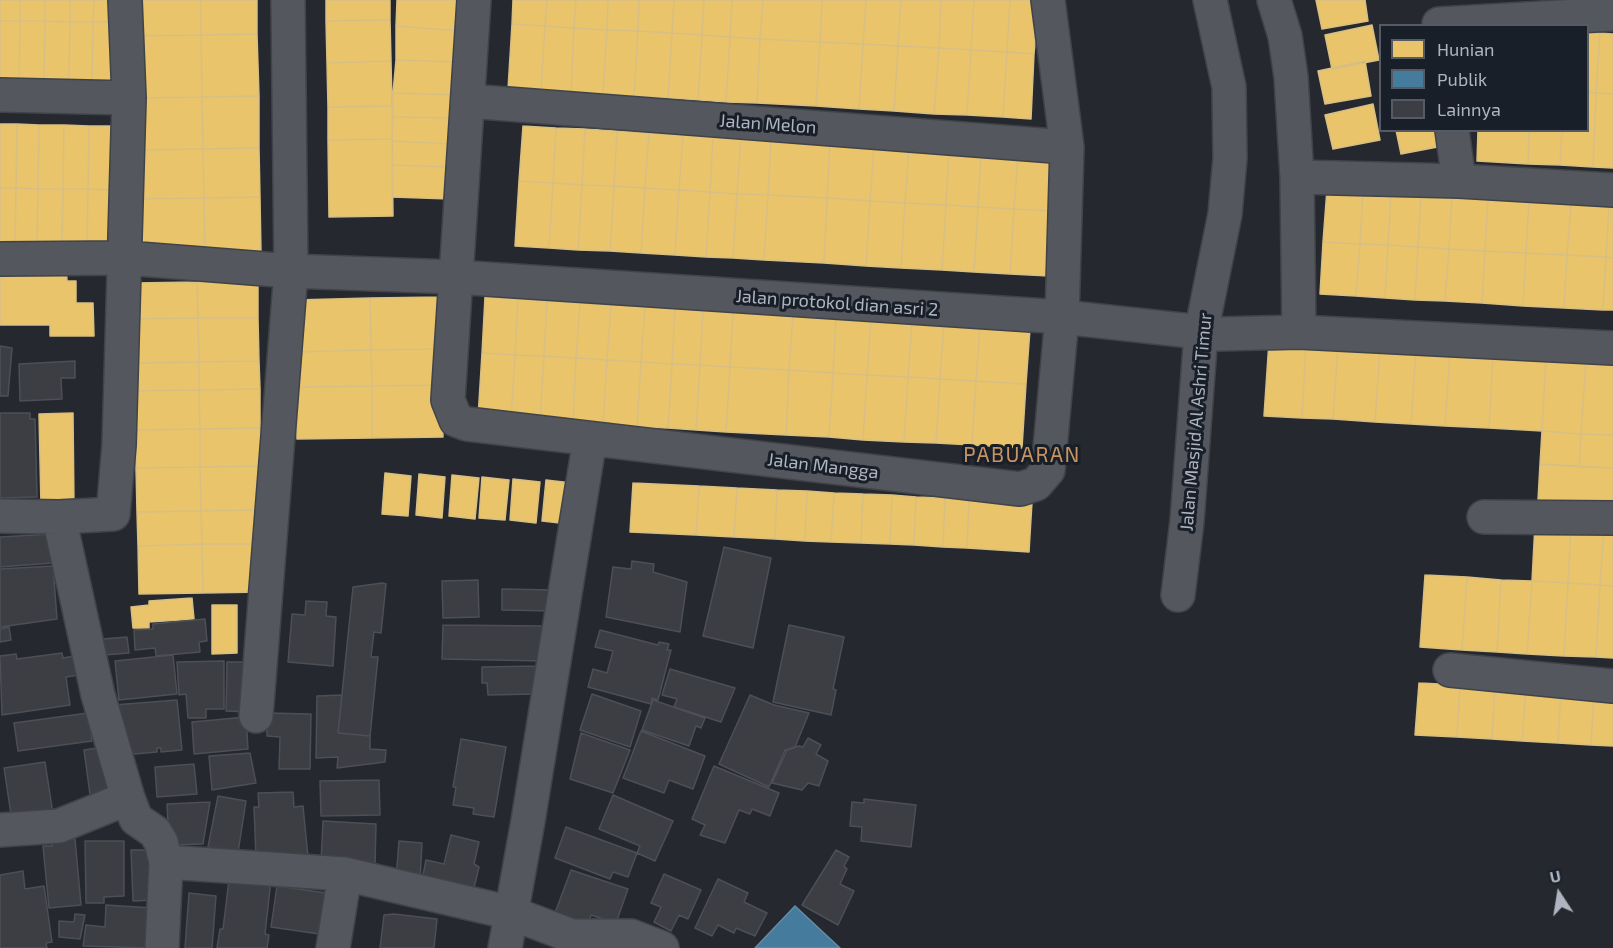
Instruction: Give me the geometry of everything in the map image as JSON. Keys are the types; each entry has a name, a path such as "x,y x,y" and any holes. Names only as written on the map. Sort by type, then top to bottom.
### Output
{"street":[{"path":"0,516 59,517 113,514 118,445 129,98 125,0"},
{"path":"256,716 291,271 288,0"},
{"path":"455,277 474,0"},
{"path":"1048,0 1067,147 1062,317"},
{"name":"Jalan Masjid Al Ashri Timur","path":"1178,596 1230,158 1229,87 1210,0"},
{"path":"1274,0 1285,36 1291,77 1297,177 1299,332"},
{"path":"1437,16 1613,14"},
{"path":"0,95 129,98"},
{"name":"Jalan Melon","path":"468,101 1067,147"},
{"path":"1452,132 1459,181"},
{"path":"1297,177 1459,181 1613,190"},
{"name":"Jalan protokol dian asri 2","path":"0,259 125,258 291,271 455,277 1062,317 1210,333 1299,332 1613,348"},
{"name":"Jalan Mangga","path":"455,277 448,400 456,420 467,424 1020,489 1036,484 1048,470 1062,317"},
{"path":"505,948 590,439"},
{"path":"59,517 98,695 128,798 136,819 155,832 161,842 166,862 162,948"},
{"path":"1484,517 1613,518"},
{"path":"1450,670 1613,686"},
{"path":"0,830 58,826 128,798"},
{"path":"166,862 345,874 512,914 573,936 631,936 662,948"},
{"path":"333,948 345,874"}],"building: Hunian":[{"path":"0,0 20,0 20,21 0,21"},
{"path":"20,0 45,0 45,21 20,21"},
{"path":"45,0 70,0 70,22 45,21"},
{"path":"70,0 94,0 93,22 70,22"},
{"path":"94,0 116,0 116,22 93,22"},
{"path":"134,0 201,0 201,35 135,36"},
{"path":"201,0 257,0 257,34 201,35"},
{"path":"326,0 390,0 390,20 326,21"},
{"path":"397,0 462,0 460,31 396,26"},
{"path":"513,0 547,0 545,26 512,24"},
{"path":"547,0 576,0 574,28 545,26"},
{"path":"576,0 608,0 607,30 574,28"},
{"path":"608,0 639,0 638,31 607,30"},
{"path":"639,0 674,0 672,33 638,31"},
{"path":"674,0 704,0 702,35 672,33"},
{"path":"704,0 732,0 730,37 702,35"},
{"path":"732,0 763,0 760,39 730,37"},
{"path":"763,0 822,0 820,42 760,39"},
{"path":"822,0 866,0 863,44 820,42"},
{"path":"866,0 901,0 898,46 863,44"},
{"path":"901,0 941,0 939,48 898,46"},
{"path":"941,0 974,0 971,50 939,48"},
{"path":"974,0 1010,0 1007,52 971,50"},
{"path":"1010,0 1039,0 1034,54 1007,52"},
{"path":"1316,0 1365,0 1368,21 1322,29"},
{"path":"390,20 391,61 327,63 326,21"},
{"path":"0,21 20,21 19,80 0,79"},
{"path":"20,21 45,21 44,80 19,80"},
{"path":"45,21 70,22 69,80 44,80"},
{"path":"70,22 93,22 92,81 69,80"},
{"path":"93,22 116,22 114,81 92,81"},
{"path":"512,24 545,26 541,91 508,89"},
{"path":"1372,25 1379,60 1332,69 1325,35"},
{"path":"396,26 460,31 457,62 396,60"},
{"path":"545,26 574,28 571,93 541,91"},
{"path":"574,28 607,30 603,94 571,93"},
{"path":"607,30 638,31 634,96 603,94"},
{"path":"638,31 672,33 668,98 634,96"},
{"path":"1589,32 1600,33 1596,93 1589,92"},
{"path":"672,33 702,35 698,100 668,98"},
{"path":"1600,33 1613,34 1613,94 1596,93"},
{"path":"257,34 259,96 202,97 201,35"},
{"path":"201,35 202,97 136,98 135,36"},
{"path":"702,35 730,37 726,102 698,100"},
{"path":"730,37 760,39 757,103 726,102"},
{"path":"760,39 820,42 816,106 757,103"},
{"path":"820,42 863,44 859,109 816,106"},
{"path":"863,44 898,46 894,111 859,109"},
{"path":"898,46 939,48 934,114 894,111"},
{"path":"939,48 971,50 967,115 934,114"},
{"path":"971,50 1007,52 1003,117 967,115"},
{"path":"1007,52 1034,54 1031,119 1003,117"},
{"path":"396,60 457,62 456,95 393,93"},
{"path":"391,61 392,106 328,107 327,63"},
{"path":"1365,61 1371,96 1325,104 1318,71"},
{"path":"1589,92 1596,93 1593,167 1560,165 1562,132 1589,132"},
{"path":"393,93 456,95 454,118 393,117"},
{"path":"1596,93 1613,94 1613,168 1593,167"},
{"path":"259,96 259,148 203,149 202,97"},
{"path":"202,97 203,149 137,150 136,98"},
{"path":"1373,104 1380,140 1333,149 1325,115"},
{"path":"392,106 392,139 328,140 328,107"},
{"path":"393,117 454,118 453,144 392,141"},
{"path":"0,124 17,124 16,188 0,188"},
{"path":"17,124 39,125 38,189 16,188"},
{"path":"39,125 64,125 63,189 38,189"},
{"path":"64,125 89,126 88,189 63,189"},
{"path":"89,126 113,126 111,190 88,189"},
{"path":"523,126 556,128 553,183 519,181"},
{"path":"556,128 585,129 582,185 553,183"},
{"path":"585,129 617,131 614,186 582,185"},
{"path":"617,131 649,133 645,188 614,186"},
{"path":"1396,132 1445,132 1448,145 1401,154"},
{"path":"1478,132 1529,132 1528,164 1477,161"},
{"path":"1529,132 1562,132 1560,165 1528,164"},
{"path":"649,133 683,135 679,190 645,188"},
{"path":"683,135 713,137 710,192 679,190"},
{"path":"713,137 741,138 737,194 710,192"},
{"path":"741,138 771,140 768,195 737,194"},
{"path":"392,139 393,216 329,217 328,140"},
{"path":"771,140 830,143 827,198 768,195"},
{"path":"392,141 453,144 452,167 392,165"},
{"path":"830,143 874,146 870,201 827,198"},
{"path":"874,146 909,147 905,203 870,201"},
{"path":"909,147 949,150 946,205 905,203"},
{"path":"259,148 260,197 204,198 203,149"},
{"path":"203,149 204,198 137,199 137,150"},
{"path":"949,150 981,152 978,207 946,205"},
{"path":"981,152 1018,154 1014,209 978,207"},
{"path":"1018,154 1056,156 1052,211 1014,209"},
{"path":"392,165 452,167 450,199 392,197"},
{"path":"519,181 553,183 549,248 515,246"},
{"path":"553,183 582,185 578,250 549,248"},
{"path":"582,185 614,186 610,251 578,250"},
{"path":"614,186 645,188 641,253 610,251"},
{"path":"0,188 16,188 15,248 0,247"},
{"path":"16,188 38,189 37,248 15,248"},
{"path":"645,188 679,190 675,255 641,253"},
{"path":"38,189 63,189 62,248 37,248"},
{"path":"63,189 88,189 87,248 62,248"},
{"path":"88,189 111,190 110,249 87,248"},
{"path":"1327,189 1363,191 1360,244 1323,242"},
{"path":"679,190 710,192 706,257 675,255"},
{"path":"1363,191 1391,193 1388,245 1360,244"},
{"path":"710,192 737,194 733,258 706,257"},
{"path":"1391,193 1421,194 1418,247 1388,245"},
{"path":"737,194 768,195 764,260 733,258"},
{"path":"1421,194 1452,196 1449,249 1418,247"},
{"path":"768,195 827,198 824,263 764,260"},
{"path":"1452,196 1488,198 1485,251 1449,249"},
{"path":"260,197 261,253 205,254 204,198"},
{"path":"204,198 205,254 138,256 137,199"},
{"path":"827,198 870,201 866,266 824,263"},
{"path":"1488,198 1529,200 1526,253 1485,251"},
{"path":"1529,200 1571,203 1567,255 1526,253"},
{"path":"870,201 905,203 901,268 866,266"},
{"path":"905,203 946,205 942,270 901,268"},
{"path":"1571,203 1609,205 1606,257 1567,255"},
{"path":"946,205 978,207 974,272 942,270"},
{"path":"1609,205 1613,205 1613,258 1606,257"},
{"path":"978,207 1014,209 1010,274 974,272"},
{"path":"1014,209 1052,211 1049,276 1010,274"},
{"path":"1323,242 1360,244 1356,296 1320,294"},
{"path":"1360,244 1388,245 1385,298 1356,296"},
{"path":"1388,245 1418,247 1415,300 1385,298"},
{"path":"1418,247 1449,249 1445,301 1415,300"},
{"path":"1449,249 1485,251 1482,303 1445,301"},
{"path":"1485,251 1526,253 1523,306 1482,303"},
{"path":"1526,253 1567,255 1564,308 1523,306"},
{"path":"1567,255 1606,257 1603,310 1564,308"},
{"path":"1606,257 1613,258 1613,310 1603,310"},
{"path":"66,262 67,281 76,281 76,303 93,303 94,336 50,336 50,325 0,325 0,263"},
{"path":"258,281 258,318 198,318 197,282"},
{"path":"197,282 198,318 136,319 134,283"},
{"path":"441,297 442,349 371,350 370,298"},
{"path":"485,297 518,299 515,355 482,353"},
{"path":"370,298 371,350 295,352 295,300"},
{"path":"518,299 547,301 544,356 515,355"},
{"path":"547,301 580,303 576,358 544,356"},
{"path":"580,303 611,305 607,360 576,358"},
{"path":"611,305 645,306 641,362 607,360"},
{"path":"645,306 675,309 672,364 641,362"},
{"path":"675,309 703,310 700,365 672,364"},
{"path":"703,310 733,312 730,367 700,365"},
{"path":"733,312 793,315 789,370 730,367"},
{"path":"793,315 836,318 833,373 789,370"},
{"path":"198,318 258,318 259,361 199,362"},
{"path":"198,318 199,362 135,363 136,319"},
{"path":"836,318 871,319 867,375 833,373"},
{"path":"871,319 912,322 908,377 867,375"},
{"path":"912,322 944,324 940,379 908,377"},
{"path":"944,324 980,326 976,381 940,379"},
{"path":"980,326 1030,329 1026,384 976,381"},
{"path":"1269,341 1306,343 1302,418 1264,416"},
{"path":"1306,343 1338,345 1333,419 1302,418"},
{"path":"1338,345 1380,347 1375,422 1333,419"},
{"path":"1380,347 1416,350 1411,424 1375,422"},
{"path":"442,349 442,385 372,386 371,350"},
{"path":"371,350 372,386 296,387 295,352"},
{"path":"1416,350 1450,351 1445,426 1411,424"},
{"path":"1450,351 1493,354 1489,428 1445,426"},
{"path":"482,353 515,355 511,420 478,418"},
{"path":"1493,354 1546,357 1542,431 1489,428"},
{"path":"515,355 544,356 540,421 511,420"},
{"path":"544,356 576,358 573,423 540,421"},
{"path":"1546,357 1586,359 1581,434 1542,431"},
{"path":"576,358 607,360 603,425 573,423"},
{"path":"1586,359 1613,361 1613,435 1581,434"},
{"path":"607,360 641,362 637,427 603,425"},
{"path":"259,361 260,389 199,390 199,362"},
{"path":"199,362 199,390 135,391 135,363"},
{"path":"641,362 672,364 668,428 637,427"},
{"path":"672,364 700,365 696,430 668,428"},
{"path":"700,365 730,367 726,432 696,430"},
{"path":"730,367 789,370 786,435 726,432"},
{"path":"789,370 833,373 829,437 786,435"},
{"path":"833,373 867,375 863,440 829,437"},
{"path":"867,375 908,377 904,442 863,440"},
{"path":"908,377 940,379 936,443 904,442"},
{"path":"940,379 976,381 972,445 936,443"},
{"path":"976,381 1026,384 1022,448 972,445"},
{"path":"442,385 443,437 372,438 372,386"},
{"path":"372,386 372,438 297,439 296,387"},
{"path":"260,389 260,428 200,429 199,390"},
{"path":"199,390 200,429 136,430 135,391"},
{"path":"73,413 74,506 41,506 39,414"},
{"path":"260,428 261,466 200,467 200,429"},
{"path":"200,429 200,467 136,468 136,430"},
{"path":"1542,431 1581,434 1579,467 1540,464"},
{"path":"1581,434 1613,435 1613,468 1579,467"},
{"path":"1540,464 1613,468 1613,504 1538,500"},
{"path":"261,466 261,510 201,511 200,467"},
{"path":"200,467 201,511 137,512 136,468"},
{"path":"385,473 411,476 408,516 382,514"},
{"path":"419,474 445,477 442,518 416,515"},
{"path":"452,475 479,478 475,519 449,516"},
{"path":"482,477 509,480 505,520 479,518"},
{"path":"513,479 540,482 536,523 510,520"},
{"path":"546,480 572,483 569,524 542,521"},
{"path":"633,483 699,486 696,535 630,532"},
{"path":"699,486 737,488 734,537 696,535"},
{"path":"737,488 777,490 775,539 734,537"},
{"path":"777,490 807,491 805,541 775,539"},
{"path":"807,491 834,493 831,542 805,541"},
{"path":"834,493 863,494 861,543 831,542"},
{"path":"863,494 892,495 890,544 861,543"},
{"path":"892,495 916,497 914,545 890,544"},
{"path":"916,497 945,498 943,547 914,545"},
{"path":"945,498 969,500 967,548 943,547"},
{"path":"969,500 1032,502 1029,552 967,548"},
{"path":"261,510 262,544 202,544 201,511"},
{"path":"201,511 202,544 138,546 137,512"},
{"path":"1535,524 1571,526 1568,583 1532,581"},
{"path":"1571,526 1604,528 1600,585 1568,583"},
{"path":"1604,528 1613,529 1613,586 1600,585"},
{"path":"202,544 262,544 262,592 203,593"},
{"path":"202,544 203,593 139,594 138,546"},
{"path":"1425,575 1467,577 1462,650 1420,647"},
{"path":"1467,577 1501,580 1497,652 1462,650"},
{"path":"1501,580 1532,581 1527,654 1497,652"},
{"path":"1532,581 1568,583 1564,656 1527,654"},
{"path":"1568,583 1600,585 1596,657 1564,656"},
{"path":"1600,585 1613,586 1613,658 1596,657"},
{"path":"192,598 194,619 149,622 149,628 133,628 131,607 149,605 149,601"},
{"path":"212,605 237,605 237,653 212,654"},
{"path":"1419,683 1460,685 1457,737 1415,735"},
{"path":"1460,685 1495,687 1492,739 1457,737"},
{"path":"1495,687 1526,688 1522,741 1492,739"},
{"path":"1526,688 1561,691 1558,743 1522,741"},
{"path":"1561,691 1594,693 1591,745 1558,743"},
{"path":"1594,693 1613,694 1613,746 1591,745"}],"building: Publik":[{"path":"795,906 840,948 755,948"}],"building: Lainnya":[{"path":"0,346 12,348 8,396 0,396"},
{"path":"75,361 75,378 61,378 62,399 20,401 19,364"},
{"path":"0,413 30,413 30,419 35,419 37,497 0,498"},
{"path":"52,534 53,563 0,567 0,537"},
{"path":"724,547 771,558 753,648 703,636"},
{"path":"632,561 654,564 653,572 687,582 680,632 606,617 613,567 631,569"},
{"path":"53,566 57,619 0,627 0,569"},
{"path":"478,580 479,617 443,618 442,581"},
{"path":"386,584 381,633 374,632 371,657 378,657 370,736 338,733 353,587"},
{"path":"502,589 555,590 555,611 502,610"},
{"path":"306,601 327,602 326,616 336,617 333,666 288,662 292,614 305,615"},
{"path":"205,619 207,641 199,642 200,652 156,656 155,648 135,650 134,630 153,629 153,624"},
{"path":"443,625 544,626 544,661 442,659"},
{"path":"789,625 844,637 833,689 836,690 831,715 773,702"},
{"path":"9,627 11,640 0,642 0,629"},
{"path":"600,630 658,645 659,642 669,644 667,650 671,650 658,700 652,698 651,704 588,687 593,669 607,673 613,651 595,647"},
{"path":"127,637 129,653 104,655 103,639"},
{"path":"62,653 63,658 81,655 85,674 66,677 70,705 2,715 0,656 16,654 17,659"},
{"path":"173,655 177,694 119,700 115,661"},
{"path":"224,661 224,709 206,709 206,718 188,718 186,694 179,695 177,662"},
{"path":"227,662 249,662 249,712 226,711"},
{"path":"541,666 535,694 488,695 487,683 482,683 482,667"},
{"path":"670,669 735,688 721,722 674,707 677,699 662,695"},
{"path":"592,694 641,711 630,747 580,730"},
{"path":"342,695 338,733 370,736 370,749 386,750 385,762 337,768 338,757 316,758 317,696"},
{"path":"750,695 774,705 809,713 795,747 785,750 769,787 719,764"},
{"path":"177,700 182,750 161,752 161,748 157,748 157,752 134,754 127,743 124,725 116,725 114,705"},
{"path":"653,700 705,718 701,728 696,726 689,746 642,730"},
{"path":"88,713 92,741 18,751 14,723"},
{"path":"267,713 311,714 310,769 279,769 280,737 267,736"},
{"path":"246,717 248,749 194,754 192,722"},
{"path":"641,731 705,756 693,789 669,780 664,793 623,778"},
{"path":"581,733 630,750 613,793 570,779"},
{"path":"808,738 821,745 816,754 828,761 819,786 808,783 802,790 772,783 787,750 803,747"},
{"path":"461,739 506,747 494,817 473,814 474,808 453,805 456,787 453,787"},
{"path":"104,747 111,795 91,802 84,750"},
{"path":"250,753 256,783 212,790 209,756"},
{"path":"45,762 53,814 12,821 4,768"},
{"path":"194,764 197,794 157,797 155,767"},
{"path":"714,766 779,793 770,816 752,809 750,814 739,810 725,843 700,835 705,825 692,819"},
{"path":"379,780 380,815 321,816 320,781"},
{"path":"293,792 294,807 303,806 308,857 256,858 254,807 259,807 258,793"},
{"path":"613,795 673,821 655,861 637,853 640,846 599,829"},
{"path":"218,796 246,801 237,859 219,856 220,849 208,847"},
{"path":"864,799 916,805 911,847 861,841 862,827 850,826 852,802 864,803"},
{"path":"210,802 203,844 169,845 167,804"},
{"path":"323,821 376,824 375,866 321,863"},
{"path":"566,827 637,853 628,877 613,872 610,879 555,858"},
{"path":"451,835 479,842 474,864 479,867 474,888 421,885 426,860 444,864"},
{"path":"75,839 81,905 49,908 43,846 52,846 52,841"},
{"path":"85,841 124,841 124,896 104,897 104,903 86,903"},
{"path":"399,841 422,843 420,881 396,879"},
{"path":"131,850 146,850 147,857 153,858 155,900 133,901"},
{"path":"836,850 849,857 844,866 847,869 840,884 854,891 838,925 802,905"},
{"path":"571,870 628,889 616,923 591,915 585,932 552,921"},
{"path":"23,871 25,889 44,886 52,942 46,943 47,948 0,948 0,875"},
{"path":"664,874 701,890 688,919 679,915 671,931 654,922 661,907 651,903"},
{"path":"718,879 748,893 744,902 767,913 755,936 736,928 734,933 718,925 712,936 695,928"},
{"path":"229,880 271,880 265,934 269,935 267,948 217,948 220,929 223,929"},
{"path":"277,886 333,894 330,919 321,918 319,934 271,927"},
{"path":"189,893 216,896 212,948 185,948"},
{"path":"106,905 153,908 149,948 83,946 86,925 105,927"},
{"path":"75,914 85,915 80,939 59,937 59,921 74,922"},
{"path":"384,915 437,919 434,948 380,948"}],"district":[{"name":"PABUARAN","path":"1022,455"}]}
